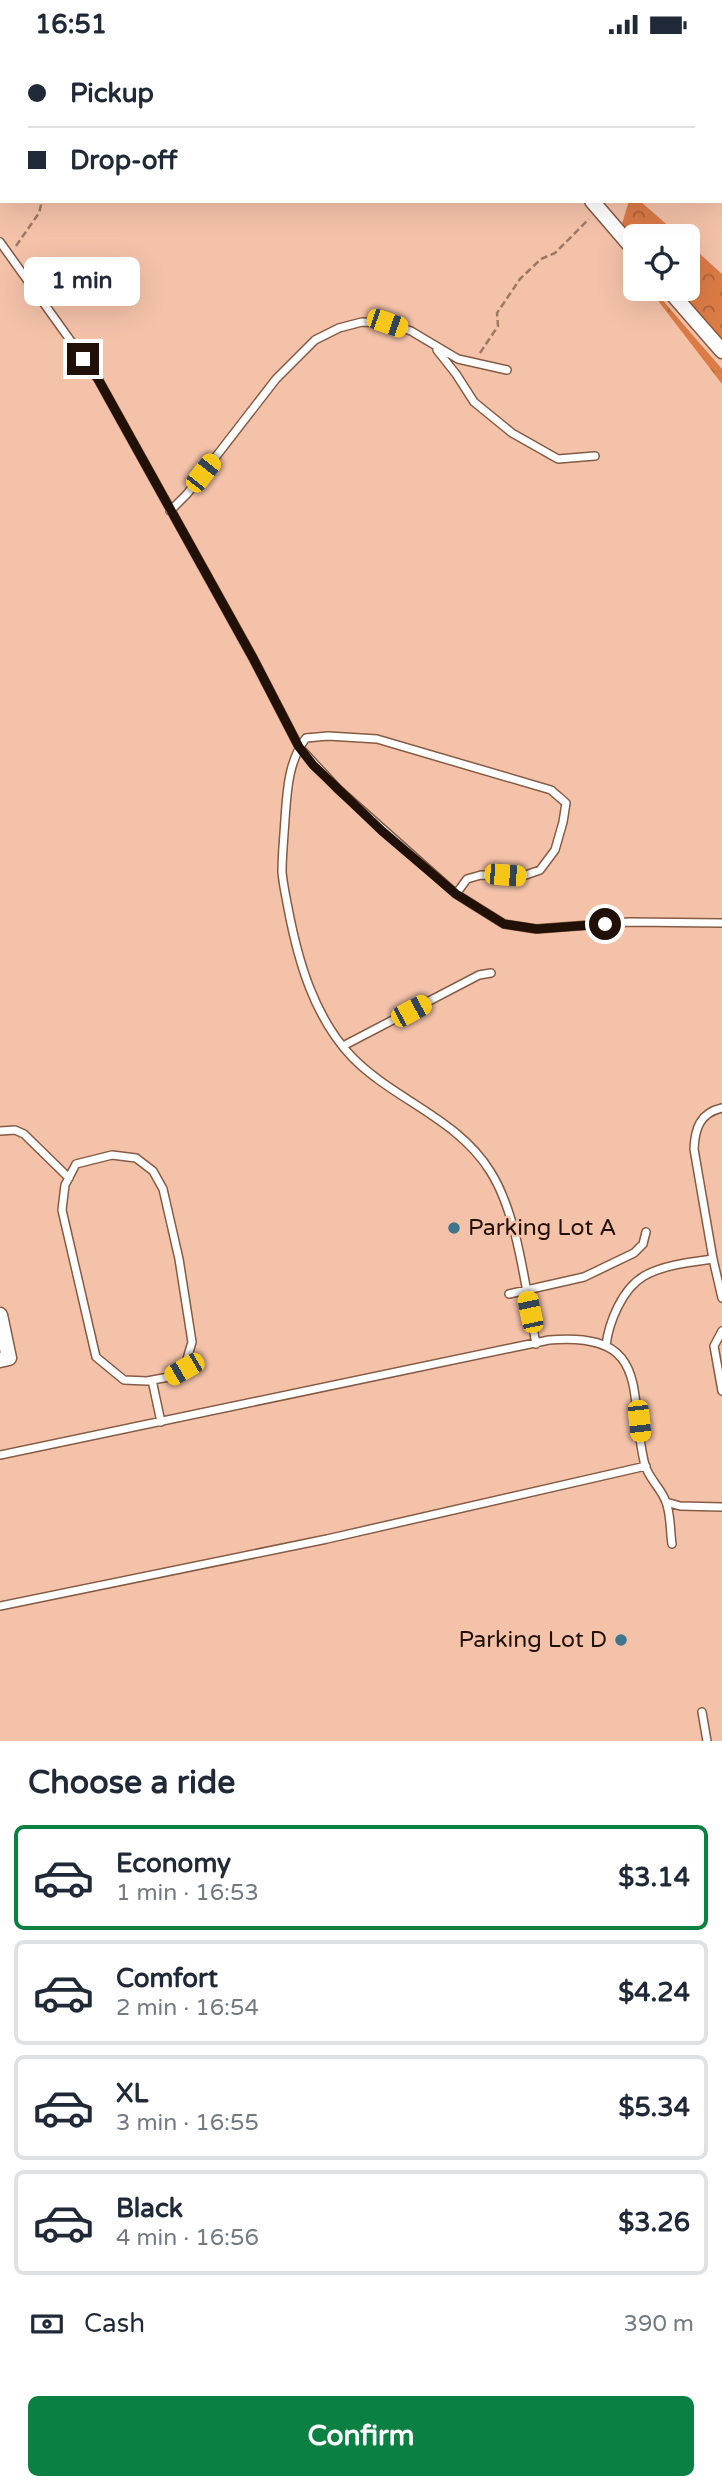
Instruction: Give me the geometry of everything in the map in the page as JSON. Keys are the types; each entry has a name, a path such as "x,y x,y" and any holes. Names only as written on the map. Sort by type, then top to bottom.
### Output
{"street":[{"path":"595,205 623,237"},
{"path":"678,301 722,351"},
{"path":"0,1315 5,1359"}],"lane":[{"path":"0,242 98,379 253,658 299,747 338,789 456,894 504,924 537,929 629,922 722,923"},
{"path":"170,511 187,494 276,379 315,340 339,328 362,322 387,323 411,331 458,359 507,370"},
{"path":"434,346 474,402 512,433 558,459 595,456"},
{"path":"456,894 467,879 493,875 523,876 540,870 555,850 564,823 566,803 551,790 377,739 328,736 306,738 299,747 287,785 282,874 295,943 306,977 325,1021 343,1047 371,1073 454,1130 481,1157 497,1181 508,1207 536,1344"},
{"path":"343,1047 480,975 491,973"},
{"path":"722,1108 714,1109 700,1120 695,1132 694,1149 722,1298"},
{"path":"0,1131 15,1130 24,1134 69,1178"},
{"path":"112,1155 136,1158 153,1171 163,1189 179,1259 192,1342 184,1369 169,1377 152,1380 124,1380 96,1357 62,1210 65,1185 76,1164 112,1155"},
{"path":"509,1294 584,1277 634,1253 643,1244 646,1232"},
{"path":"606,1345 613,1317 622,1300 642,1276 713,1259"},
{"path":"722,1331 714,1346 722,1391"},
{"path":"0,1455 568,1339 606,1345 626,1367 634,1384 646,1466 666,1502 672,1544"},
{"path":"152,1380 161,1422"},
{"path":"0,1606 327,1539 646,1466"},
{"path":"666,1502 689,1507 722,1507"},
{"path":"702,1712 707,1741"}],"path":[{"path":"10,256 39,213 42,203"},
{"path":"472,362 491,339 498,326 497,313 520,279 541,259 555,253 595,205"}],"green space":[{"path":"628,203 642,203 666,224 623,224 623,229 621,227"},
{"path":"700,254 722,274 722,341 687,301 700,301"},
{"path":"658,301 663,301 722,369 722,384"}],"place":[{"name":"Parking Lot A","path":"454,1228"},
{"name":"Parking Lot D","path":"621,1640"}],"route":[{"path":"83,359 98,379 253,658 299,747 313,765 382,831 456,894 504,924 537,929 605,924"}]}
